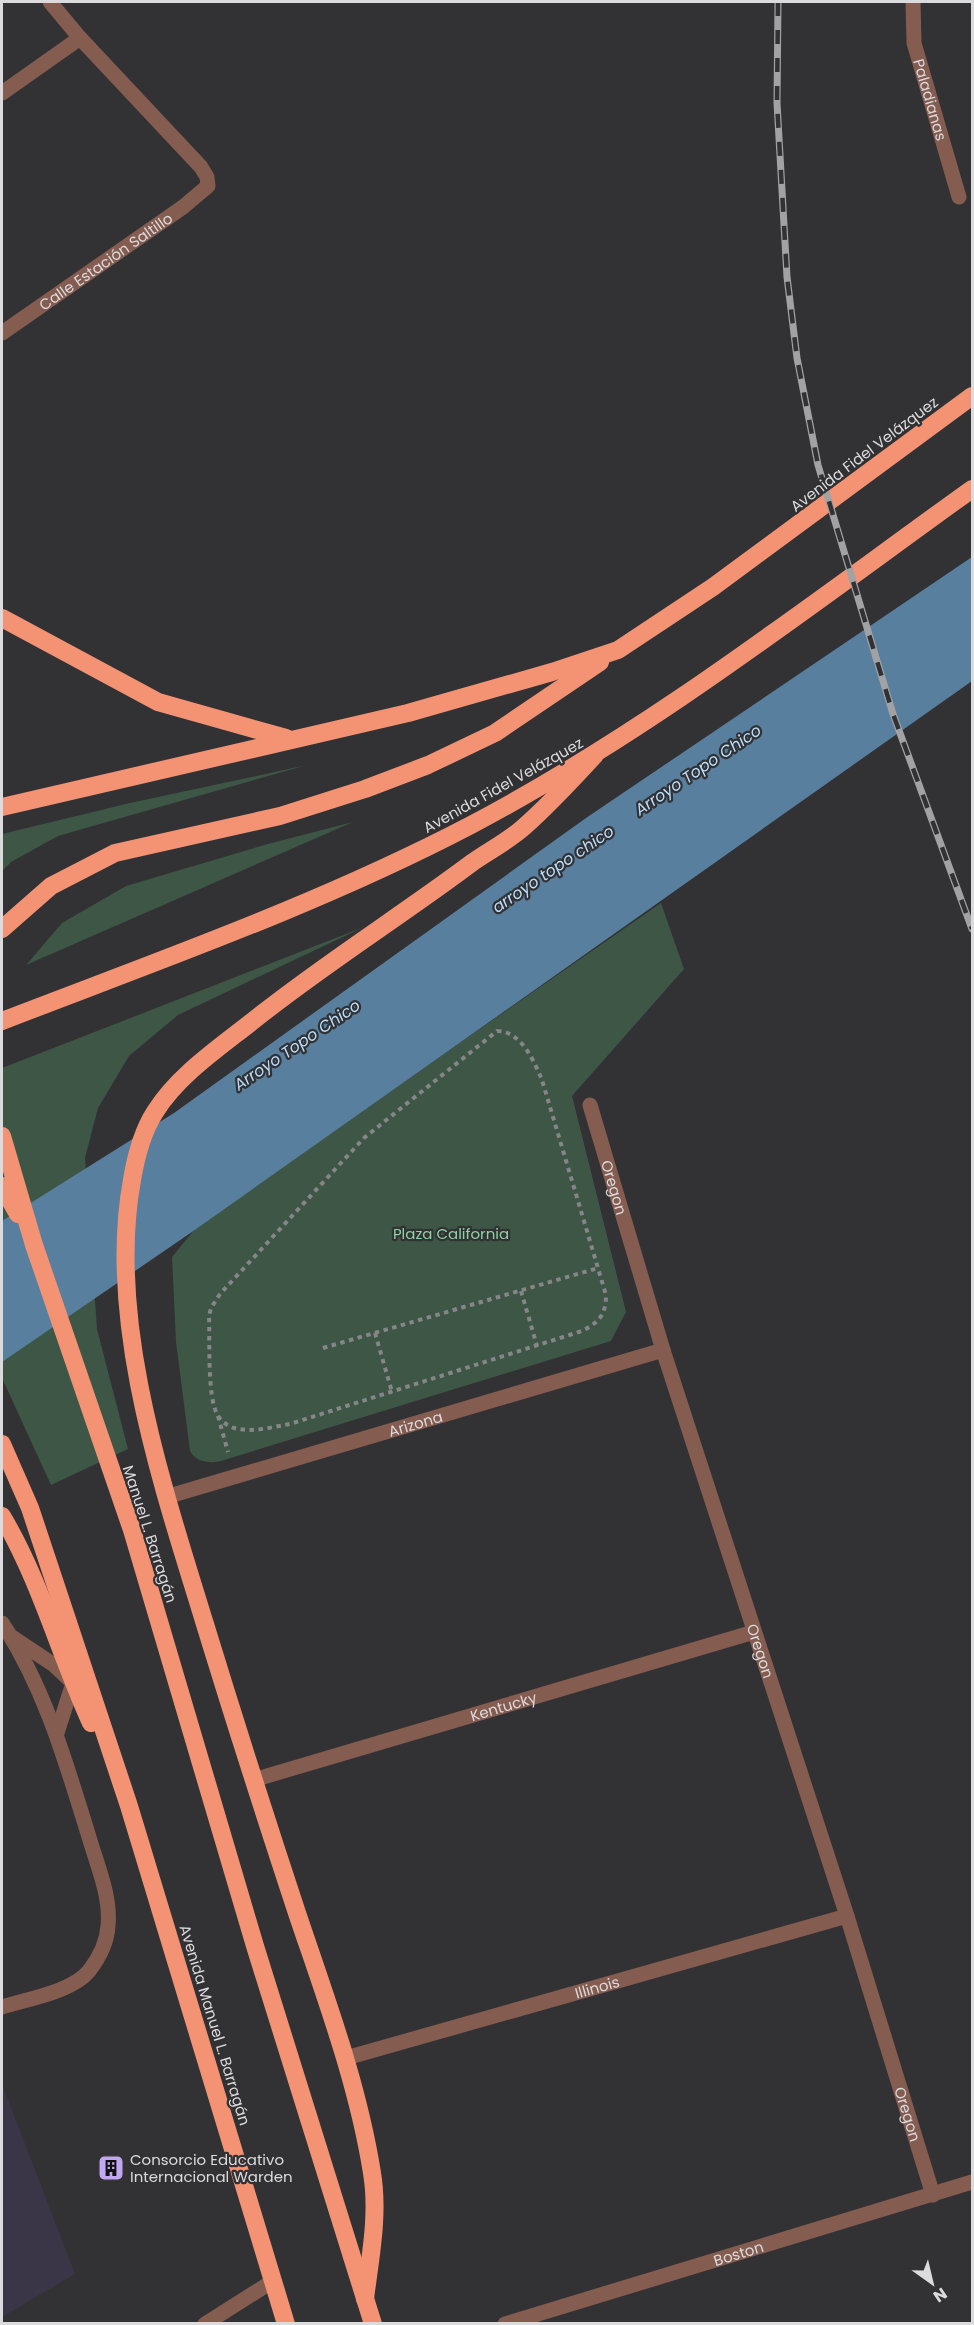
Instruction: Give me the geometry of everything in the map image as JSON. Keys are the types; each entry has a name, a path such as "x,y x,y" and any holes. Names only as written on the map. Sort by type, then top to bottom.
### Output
{"highway":[{"name":"Avenida Fidel Velázquez","path":"2,807 408,713 552,672 618,650 723,580 972,396"},
{"name":"Avenida Fidel Velázquez","path":"2,1021 235,933 357,881 471,825 595,755 765,639 972,489"},
{"path":"2,618 158,702 288,739"},
{"path":"2,930 51,886 115,853 280,816 428,765 495,733 618,650"},
{"path":"373,2324 365,2299 375,2203 372,2173 346,2058 253,1780 166,1497 143,1404 134,1345 126,1274 129,1197 137,1152 152,1116 167,1095 207,1057 277,1001 362,939 522,830 557,797 595,755"},
{"name":"Manuel L. Barragán","path":"2,1136 34,1245 132,1530 255,1946 365,2299"},
{"path":"2,1186 34,1245"},
{"path":"2,1444 30,1508 129,1806"},
{"path":"2,1516 19,1545 73,1683 129,1806"},
{"name":"Avenida Manuel L. Barragán","path":"129,1806 286,2324"}],"street":[{"path":"2,93 80,38 50,2"},
{"name":"Paladianas","path":"913,2 914,43 959,197"},
{"name":"Calle Estación Saltillo","path":"2,333 183,207 208,186 206,172 80,38"},
{"path":"925,523 972,500"},
{"name":"Oregon","path":"590,1105 663,1350 847,1916 933,2195"},
{"name":"Arizona","path":"166,1497 663,1350"},
{"path":"6,1629 54,1665 73,1683 57,1733"},
{"path":"2,2007 77,1982 88,1973 105,1943 108,1926 105,1888 57,1733 29,1670 6,1629"},
{"name":"Kentucky","path":"253,1780 754,1632"},
{"name":"Illinois","path":"346,2058 847,1916"},
{"name":"Boston","path":"505,2324 972,2182"},
{"path":"205,2324 273,2281"}],"path":[{"path":"218,1415 226,1425 234,1428 257,1429 290,1424 582,1331 597,1322 603,1315 606,1295 535,1064 528,1052 512,1035 505,1031 497,1031 364,1137 220,1294 209,1316 211,1373 214,1406 228,1453"},
{"path":"322,1348 598,1268"},
{"path":"521,1291 537,1346"},
{"path":"375,1333 392,1392"}],"shaded area":[{"path":"2,2084 75,2274 2,2317"}],"green space":[{"path":"307,765 58,836 11,862 2,871 2,834 130,803"},
{"path":"353,822 26,965 62,923 126,886 264,845"},
{"name":"Plaza California","path":"661,903 684,969 572,1096 626,1312 611,1341 221,1461 208,1462 196,1458 190,1451 176,1342 172,1257 199,1224"},
{"path":"364,927 178,1015 129,1056 98,1108 85,1158 97,1329 128,1449 51,1485 2,1378 2,1068"}],"water":[{"path":"972,557 972,681 189,1234 2,1362 2,1221 174,1113 586,818"}],"railway":[{"path":"778,2 777,103 787,277 797,358 818,465 893,714 972,929"}],"place":[{"name":"Consorcio Educativo Internacional Warden","path":"111,2168"}],"water label":[{"name":"Arroyo Topo Chico","path":"698,770"},
{"name":"arroyo topo chico","path":"553,869"},
{"name":"Arroyo Topo Chico","path":"297,1045"}]}
